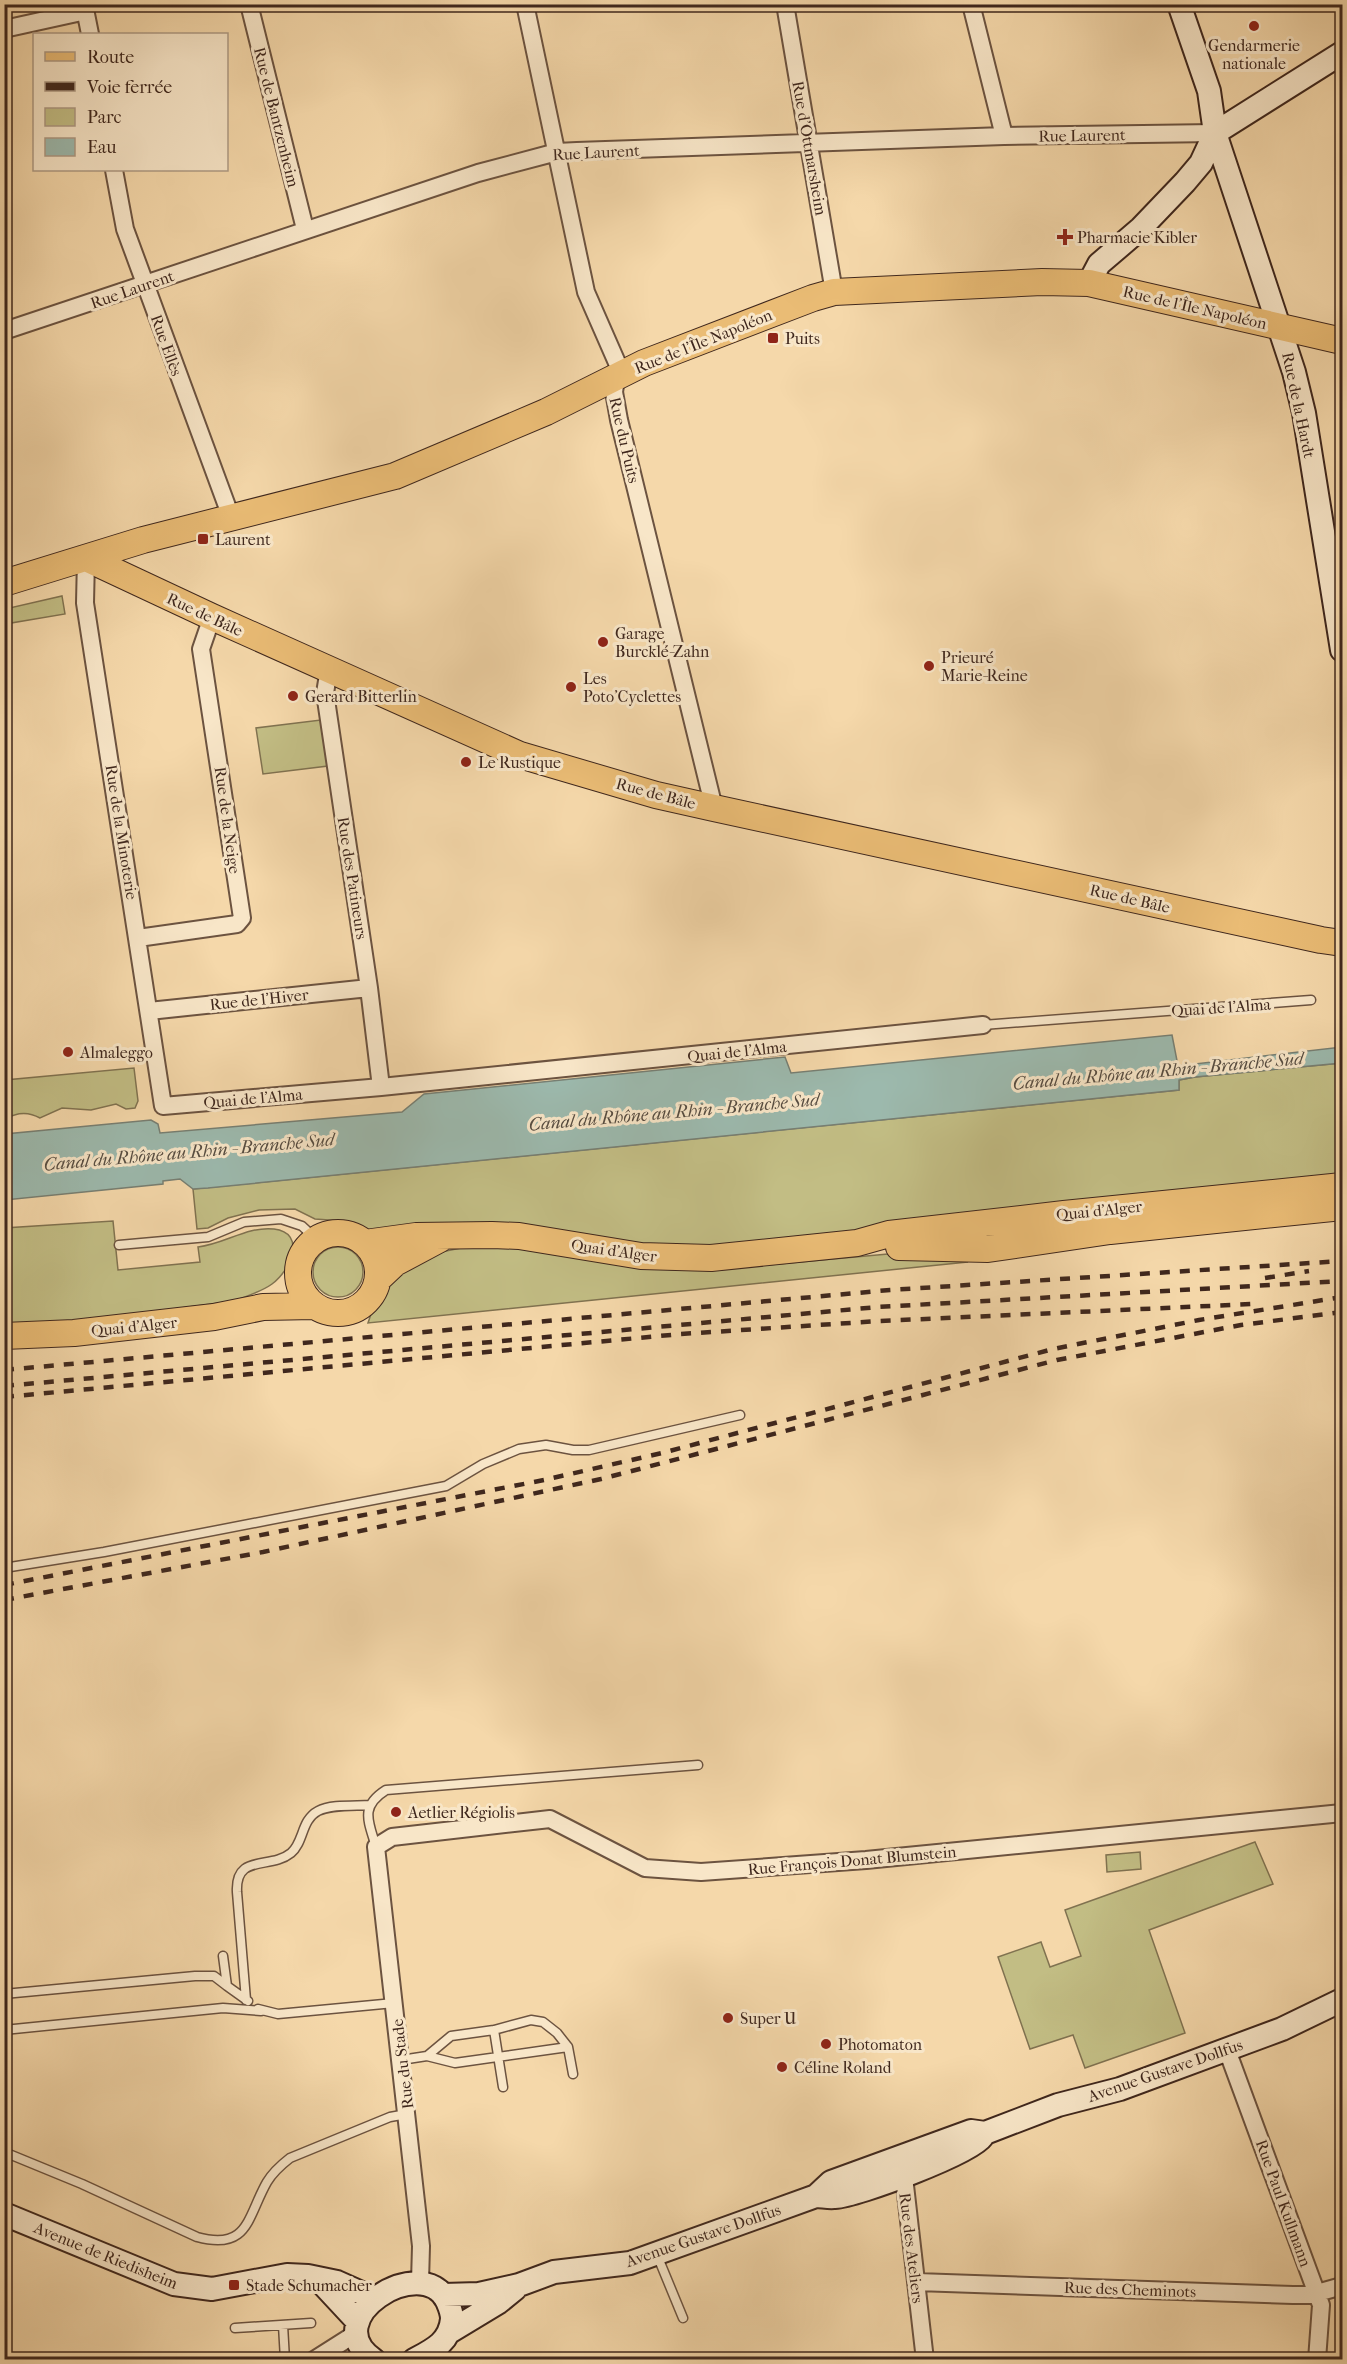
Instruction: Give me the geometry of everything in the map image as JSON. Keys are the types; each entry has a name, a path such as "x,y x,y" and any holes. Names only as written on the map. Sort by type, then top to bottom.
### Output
{"main road":[{"name":"Rue de la Hardt","path":"1179,4 1209,91 1215,133 1263,284 1281,327 1304,413 1342,650"},
{"path":"1089,284 1099,264 1141,228 1201,163 1215,133 1342,53"},
{"name":"Rue de l'Île Napoléon","path":"86,558 231,517 395,476 546,412 614,378 766,315 834,292 1042,282 1089,284 1342,341"},
{"path":"4,583 86,558"},
{"name":"Rue de Bâle","path":"86,558 212,618 520,754 656,795 1342,943"},
{"name":"Quai d'Alger","path":"316,1239 341,1233 365,1243 406,1237 519,1236 641,1256 711,1258 857,1243 889,1234 1342,1186"},
{"name":"Quai d'Alger","path":"857,1243 885,1247 988,1249 1110,1231 1342,1207"},
{"name":"Quai d'Alger","path":"4,1336 127,1328 214,1317 263,1307 314,1306 333,1314 354,1310 370,1298 378,1279 395,1263 443,1238"},
{"path":"263,1307 297,1271 303,1253 316,1239"},
{"path":"365,1243 376,1260 378,1279"},
{"path":"297,1271 301,1291 314,1306"},
{"name":"Avenue Gustave Dollfus","path":"443,2295 479,2294 519,2285 554,2272 630,2263 816,2196 831,2182 971,2131 985,2133 1058,2105 1120,2089 1227,2050 1295,2024 1342,2000"},
{"name":"Avenue Gustave Dollfus","path":"816,2196 836,2198 903,2175 978,2143 985,2133"},
{"name":"Avenue de Riedisheim","path":"4,2214 174,2284 212,2289 287,2275 337,2282 375,2299"},
{"path":"317,2278 356,2327 365,2358"},
{"path":"356,2327 363,2310 375,2299 393,2289 420,2282 434,2286 443,2295 452,2312 451,2331"},
{"name":"Avenue Gustave Dollfus","path":"414,2360 435,2349 451,2331 499,2302 519,2285"}],"street":[{"name":"Rue de Bantzenheim","path":"249,4 305,229"},
{"name":"Rue du Puits","path":"525,4 586,292 618,365 614,378 614,392 619,420 714,808"},
{"name":"Rue d'Ottmarsheim","path":"785,4 834,292"},
{"path":"971,4 1004,136"},
{"path":"4,29 85,8 90,33"},
{"name":"Rue Laurent","path":"4,331 478,172 557,152 1004,136 1215,133"},
{"name":"Rue Ellès","path":"114,171 125,229 231,517"},
{"name":"Rue de la Minoterie","path":"86,558 85,603 163,1106"},
{"name":"Rue de la Neige","path":"138,938 237,924 242,918 201,649 212,618"},
{"name":"Rue des Patineurs","path":"329,669 325,693 369,988 381,1088"},
{"name":"Rue de l'Hiver","path":"149,1011 369,988"},
{"name":"Quai de l'Alma","path":"163,1106 381,1088 983,1025"},
{"name":"Rue François Donat Blumstein","path":"376,1847 392,1837 550,1819 645,1868 701,1872 866,1860 1342,1813"},
{"name":"Rue du Stade","path":"376,1847 421,2246 420,2282"},
{"name":"Rue Paul Kullmann","path":"1227,2050 1322,2305 1317,2360"},
{"name":"Rue des Ateliers","path":"925,2360 902,2168 919,2158 926,2149"},
{"name":"Rue des Cheminots","path":"917,2282 1293,2295 1317,2293 1342,2286"},
{"path":"314,2360 356,2327"}],"lane":[{"name":"Quai de l'Alma","path":"983,1025 1311,1000"},
{"path":"119,1245 208,1237 244,1222 281,1219 302,1226 316,1239"},
{"path":"4,1568 104,1552 446,1485 483,1464 536,1445 590,1450 740,1415"},
{"path":"376,1847 367,1814 375,1797 386,1790 698,1765"},
{"path":"246,2000 237,1892 238,1876 249,1866 282,1859 291,1853 298,1845 303,1829 310,1818 319,1810 370,1805"},
{"path":"224,1956 227,1986"},
{"path":"4,1994 214,1976 261,2011"},
{"path":"4,2030 223,2008 278,2014 394,2003"},
{"path":"427,2056 451,2036 494,2030 517,2022 543,2022 557,2033 568,2047 573,2074"},
{"path":"494,2030 503,2087"},
{"path":"401,2060 427,2056 455,2063 568,2047"},
{"path":"4,2152 82,2184 196,2237 213,2241 238,2236 246,2226 267,2182 276,2169 290,2158 390,2117 407,2114"},
{"path":"657,2254 683,2319"},
{"path":"236,2328 311,2323"},
{"path":"283,2325 285,2360"}],"green space":[{"path":"62,596 65,614 5,624 5,609"},
{"path":"329,719 336,765 263,774 256,728"},
{"path":"1342,1063 1342,1178 718,1247 377,1232 343,1221 315,1219 295,1209 259,1210 228,1218 208,1228 197,1229 193,1189 1179,1090 1179,1080 1195,1077"},
{"path":"134,1068 138,1101 135,1108 126,1109 116,1104 91,1110 62,1108 40,1118 22,1113 5,1119 5,1080"},
{"path":"113,1221 118,1270 200,1262 198,1247 264,1229 284,1232 290,1237 293,1244 292,1253 285,1270 272,1284 259,1292 234,1301 75,1322 5,1326 4,1228"},
{"path":"338,1247 347,1249 358,1258 363,1272 361,1281 352,1292 338,1297 329,1295 318,1286 313,1272 315,1263 324,1252"},
{"path":"466,1247 520,1247 640,1267 677,1270 711,1270 899,1253 933,1254 968,1262 368,1323 372,1311 400,1270 441,1252"},
{"path":"1255,1842 1273,1884 1149,1930 1185,2033 1085,2068 1073,2035 1030,2049 998,1957 1041,1942 1050,1967 1081,1956 1065,1910"},
{"path":"1140,1852 1141,1869 1107,1872 1106,1855"}],"water":[{"name":"Canal du Rhône au Rhin - Branche Sud","path":"1172,1035 1178,1066 1342,1047 1342,1063 1195,1077 1179,1080 1179,1090 208,1188 193,1189 180,1179 163,1181 163,1184 5,1200 5,1134 151,1120 158,1124 160,1133 402,1112 424,1094 785,1057 791,1073"}],"railway":[{"path":"4,1370 890,1290 1342,1261"},
{"path":"1265,1278 1309,1271"},
{"path":"4,1386 878,1307 1342,1281"},
{"path":"4,1585 544,1480 662,1453 1053,1349 1199,1320 1342,1297"},
{"path":"4,1397 681,1334 880,1321 1252,1304"},
{"path":"4,1600 263,1552 601,1479 1057,1360 1241,1325 1342,1312"}],"place":[{"name":"Gendarmerie nationale","path":"1254,26"},
{"name":"Pharmacie Kibler","path":"1065,237"},
{"name":"Puits","path":"773,338"},
{"name":"Laurent","path":"203,539"},
{"name":"Garage Burcklé-Zahn","path":"603,642"},
{"name":"Prieuré Marie-Reine","path":"929,666"},
{"name":"Les Poto'Cyclettes","path":"571,687"},
{"name":"Gerard Bitterlin","path":"293,696"},
{"name":"Le Rustique","path":"466,762"},
{"name":"Almaleggo","path":"68,1052"},
{"name":"Aetlier Régiolis","path":"396,1812"},
{"name":"Super U","path":"728,2018"},
{"name":"Photomaton","path":"826,2044"},
{"name":"Céline Roland","path":"782,2067"},
{"name":"Stade Schumacher","path":"234,2285"}]}
